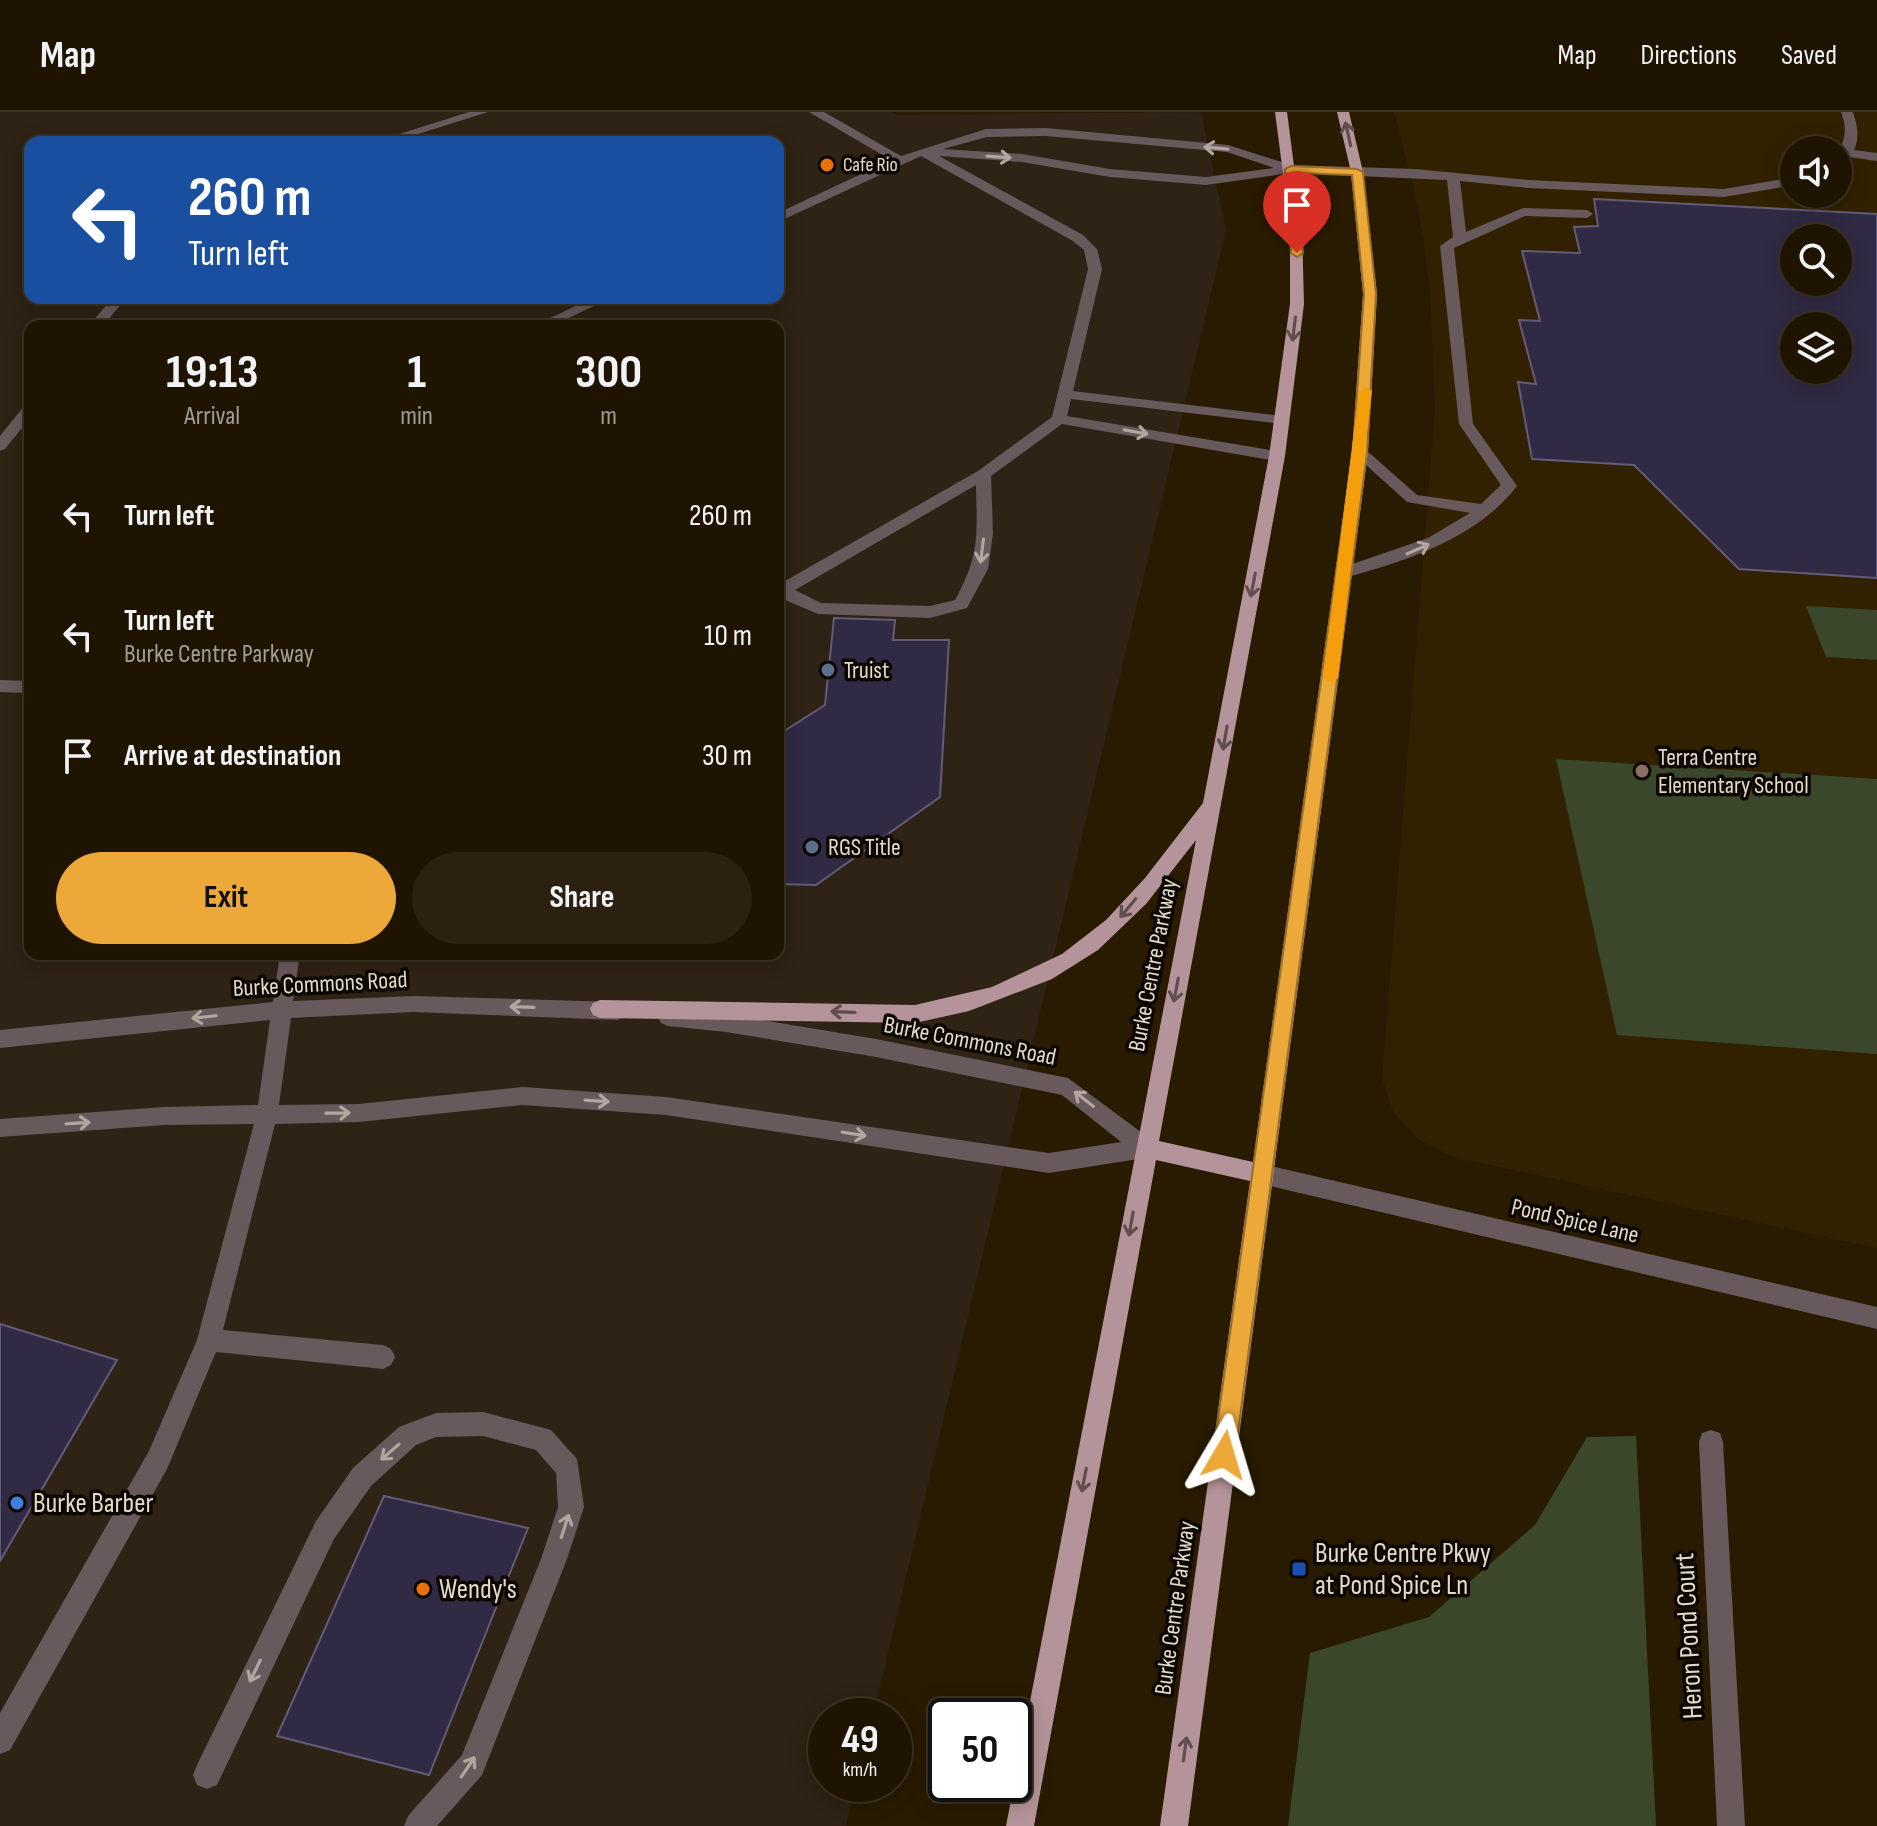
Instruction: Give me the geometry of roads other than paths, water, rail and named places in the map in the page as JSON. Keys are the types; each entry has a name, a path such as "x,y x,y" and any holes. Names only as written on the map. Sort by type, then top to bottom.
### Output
{"main road":[{"name":"Burke Centre Parkway","path":"1020,1826 1277,456 1297,304 1296,228 1291,169 1281,112"},
{"name":"Burke Centre Parkway","path":"1174,1826 1360,452 1370,294 1357,172 1343,112"},
{"path":"600,1009 915,1014 961,1007 1010,991 1045,975 1080,953 1114,925 1213,804"},
{"path":"1145,1148 1262,1174"}],"street":[{"path":"400,136 482,112"},
{"path":"815,112 901,161"},
{"path":"1847,112 1852,140"},
{"path":"784,215 921,151 986,133 1031,131 1228,149 1291,169"},
{"path":"921,151 1022,158 1110,173 1186,180 1237,178 1291,169 1724,193 1780,183"},
{"path":"784,589 983,474 1059,419 1095,269 1090,249 1078,238 921,151"},
{"path":"1852,157 1877,157"},
{"path":"1453,176 1460,239"},
{"path":"1344,573 1406,555 1455,532 1487,510 1509,486 1491,455 1466,424 1447,246 1523,212 1587,214"},
{"path":"101,320 114,304"},
{"path":"554,320 590,304"},
{"path":"1065,394 1282,420"},
{"path":"0,446 24,416"},
{"path":"1059,419 1277,456"},
{"path":"1360,452 1412,499 1487,510"},
{"path":"784,593 818,608 930,612 961,604 980,569 985,534 983,474"},
{"path":"0,686 24,687"},
{"path":"0,1740 158,1460 209,1340 267,1114 289,960"},
{"name":"Burke Commons Road","path":"0,1039 282,1010 413,1004 600,1009 741,1025 876,1048 1068,1087 1145,1148"},
{"path":"0,1128 164,1116 359,1113 523,1096 666,1106 1049,1163 1145,1148"},
{"name":"Pond Spice Lane","path":"1262,1174 1877,1318"},
{"path":"209,1340 383,1357"},
{"path":"207,1775 325,1530 362,1477 408,1436 436,1425 483,1424 512,1434 542,1439 568,1468 571,1507 554,1559 472,1765 418,1826"},
{"name":"Heron Pond Court","path":"1711,1442 1731,1826"}],"place":[{"name":"Cafe Rio","path":"827,165"},
{"name":"Truist","path":"828,670"},
{"name":"Terra Centre Elementary School","path":"1642,771"},
{"name":"RGS Title","path":"812,847"},
{"name":"Burke Barber","path":"17,1503"},
{"name":"Burke Centre Pkwy at Pond Spice Ln","path":"1299,1569"},
{"name":"Wendy's","path":"423,1589"}]}
